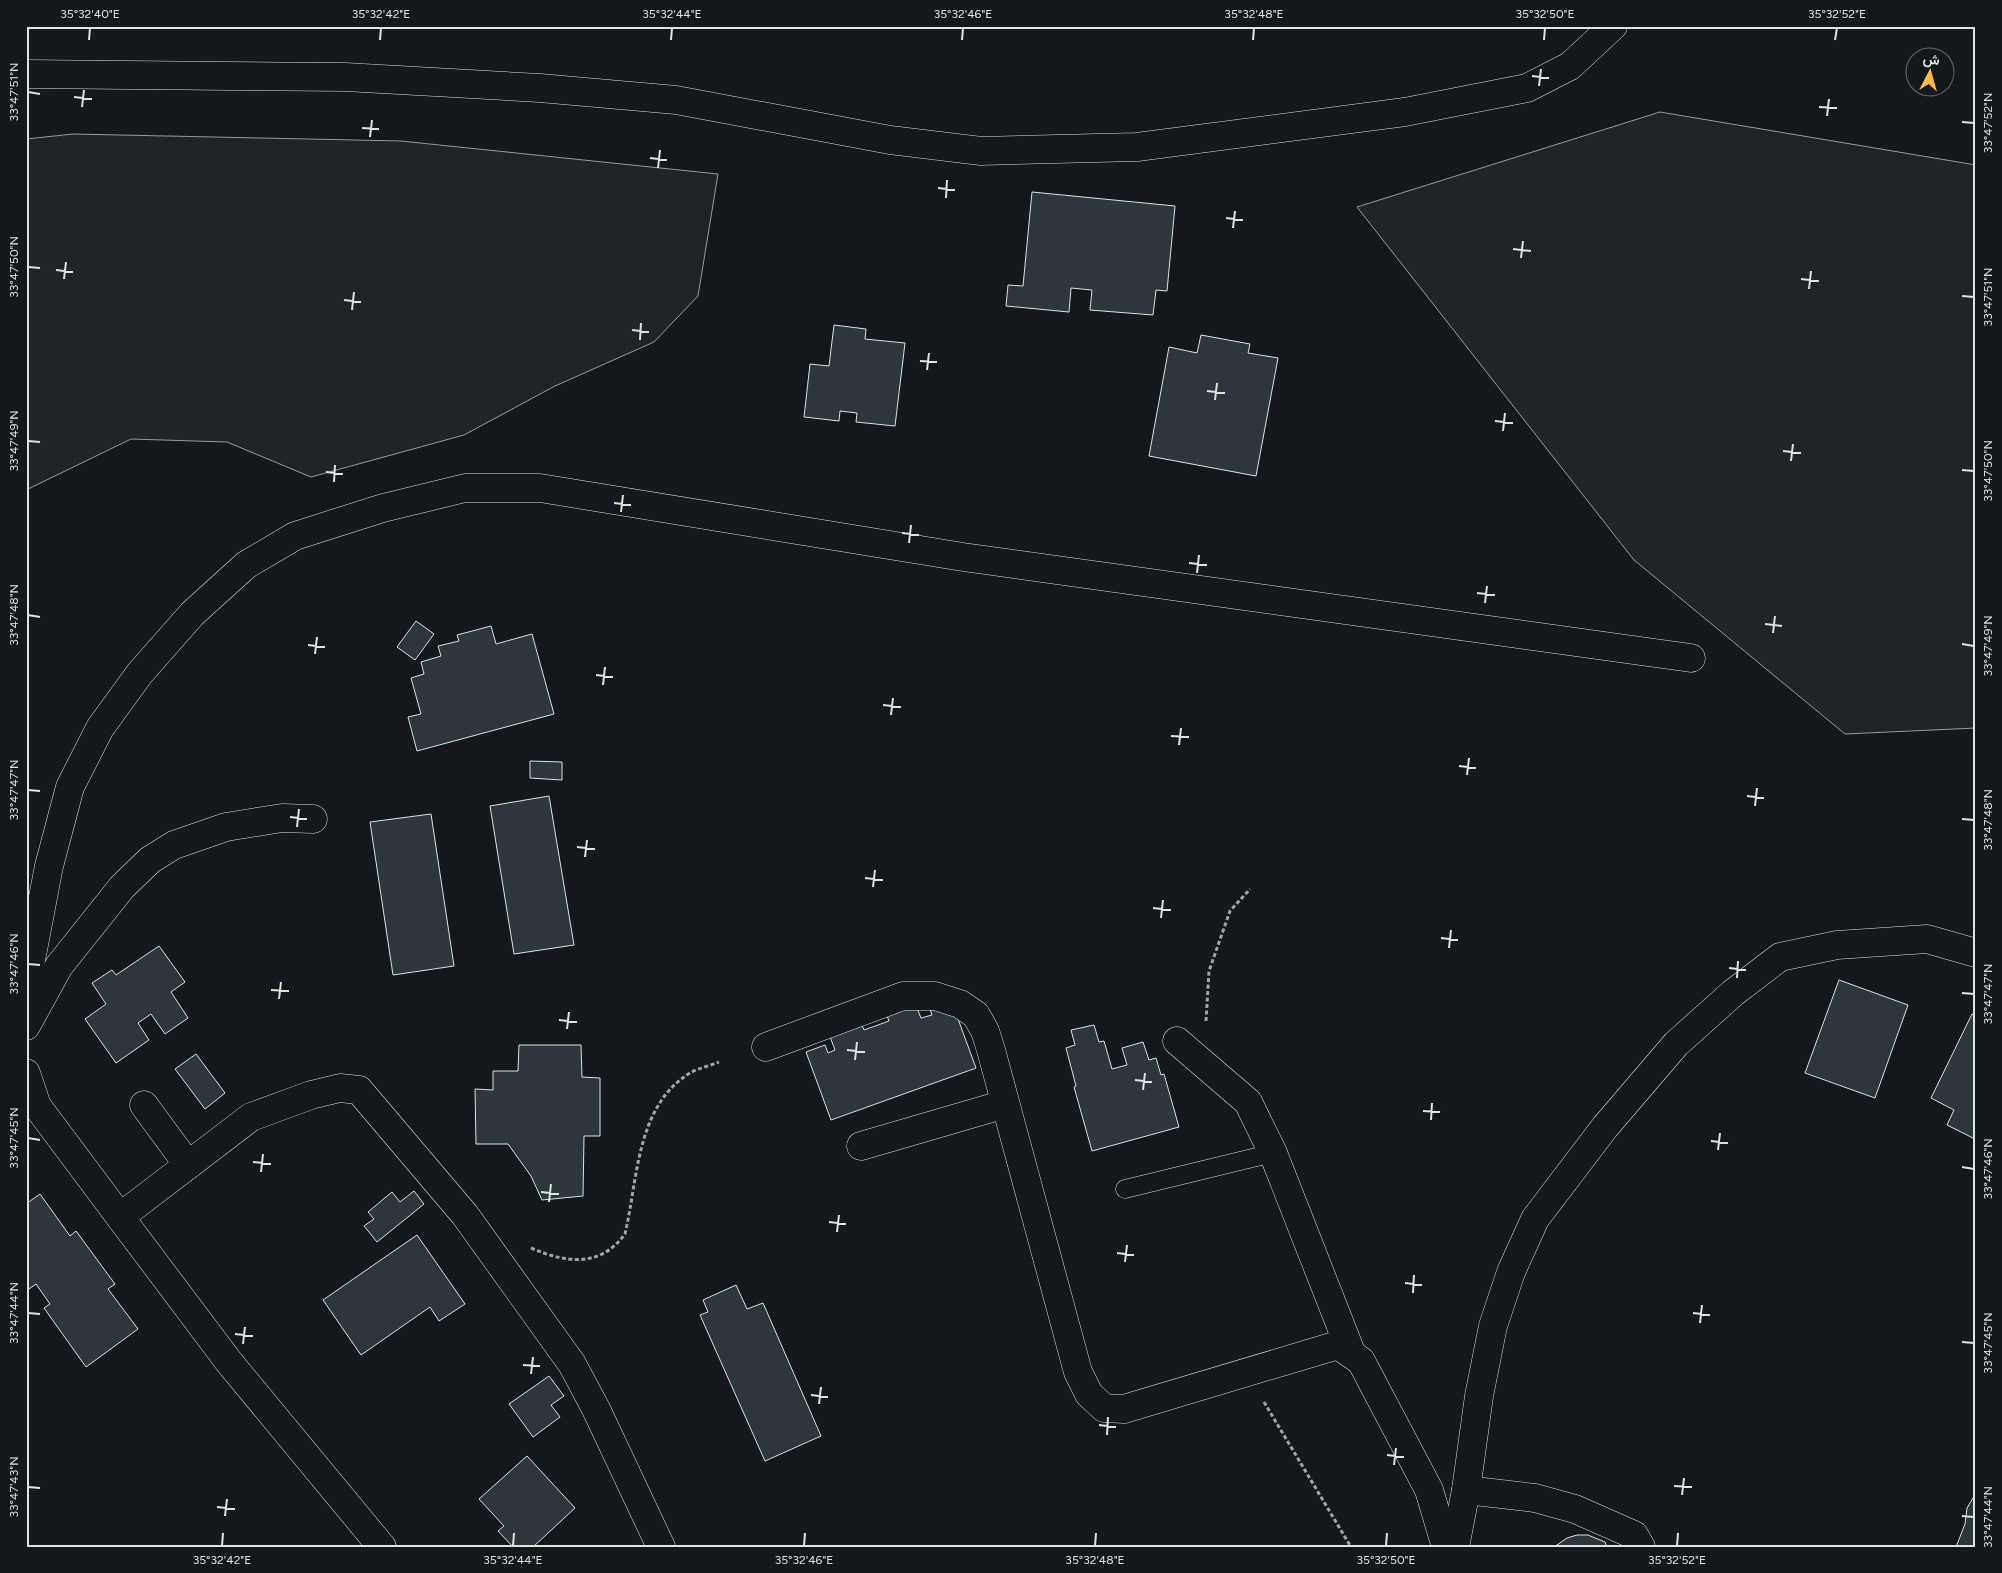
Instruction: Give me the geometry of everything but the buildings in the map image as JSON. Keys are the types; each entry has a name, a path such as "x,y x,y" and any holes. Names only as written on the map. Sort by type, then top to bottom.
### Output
{"street":[{"path":"26,74 345,77 540,88 676,100 890,140 981,151 1137,147 1405,112 1527,88 1570,66 1613,26"},
{"path":"26,986 49,866 70,786 100,728 140,673 192,614 246,565 295,536 383,508 465,488 540,488 963,557 1691,658"},
{"path":"26,1026 58,966 122,887 150,860 174,845 226,827 282,818 313,819"},
{"path":"1455,1547 1466,1490 1479,1396 1493,1326 1511,1272 1535,1219 1605,1127 1676,1044 1733,993 1780,958 1837,945 1927,939 1976,953"},
{"path":"766,1047 903,996 935,996 960,1004 976,1015 985,1031 1078,1372 1089,1394 1104,1408 1124,1409 1338,1345 1351,1352 1361,1361 1429,1490 1446,1547"},
{"path":"1177,1041 1204,1062 1248,1102 1273,1153 1351,1352"},
{"path":"26,1072 37,1106 120,1217 229,1362 382,1547"},
{"path":"120,1217 251,1117 311,1095 340,1088 359,1090 465,1215 572,1364 596,1409 661,1547"},
{"path":"862,1146 1005,1104"},
{"path":"144,1105 188,1165"},
{"path":"1466,1490 1535,1498 1574,1509 1634,1535 1641,1547"}],"lane":[{"path":"1125,1189 1273,1153"}],"path":[{"path":"1204,1062 1210,971 1230,911 1250,889"},
{"path":"528,1246 551,1256 594,1260 616,1247 625,1234 644,1139 654,1110 670,1089 691,1072 719,1062"},
{"path":"1246,1372 1351,1547"}],"shaded area":[{"path":"1660,112 1976,165 1976,728 1845,734 1634,560 1357,207"},
{"path":"73,134 401,141 718,174 698,296 654,342 555,386 464,435 311,477 227,442 131,439 26,490 26,139"}]}
